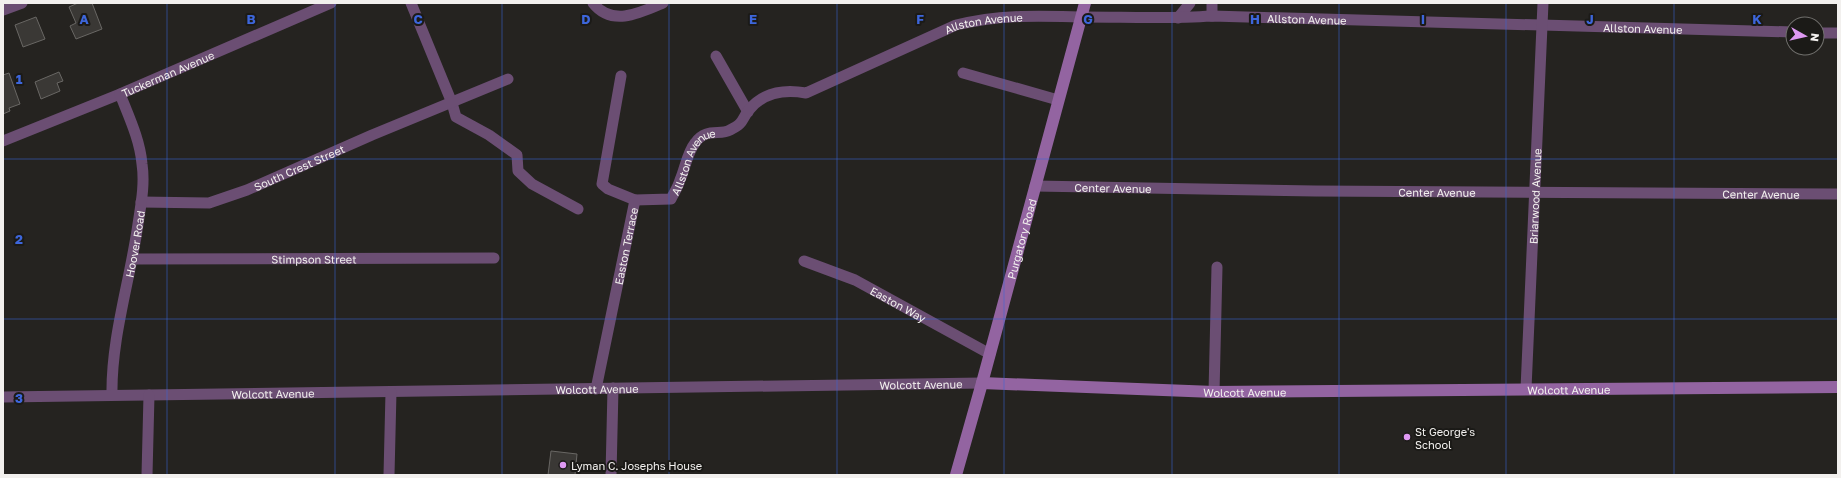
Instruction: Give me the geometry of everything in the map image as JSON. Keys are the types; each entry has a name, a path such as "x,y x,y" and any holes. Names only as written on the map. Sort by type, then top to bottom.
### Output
{"street":[{"path":"3,10 22,3"},
{"name":"Tuckerman Avenue","path":"3,141 120,94 331,3"},
{"path":"411,3 452,103 456,117 489,135 518,155 518,171 532,184 578,209"},
{"path":"593,3 605,14 623,17 636,14 663,3"},
{"name":"Purgatory Road","path":"956,475 1085,3"},
{"path":"1178,18 1190,3"},
{"path":"1212,3 1212,16"},
{"name":"Briarwood Avenue","path":"1526,389 1543,3"},
{"name":"Allston Avenue","path":"635,200 671,199 695,143 703,136 713,132 729,132 743,122 748,112 757,102 768,96 791,90 806,93 956,25 1007,16 1178,18 1212,16 1785,32"},
{"path":"1825,33 1838,33"},
{"path":"716,56 748,112"},
{"path":"964,73 1058,100"},
{"name":"Easton Terrace","path":"596,389 635,200 608,189 602,184 620,76"},
{"name":"South Crest Street","path":"141,202 210,203 247,190 508,79"},
{"name":"Hoover Road","path":"112,395 114,351 133,259 141,202 143,174 141,152 120,94"},
{"name":"Center Avenue","path":"1035,186 1534,194 1838,194"},
{"name":"Stimpson Street","path":"133,259 494,258"},
{"name":"Easton Way","path":"804,261 855,280 990,354"},
{"path":"1214,392 1216,267"},
{"name":"Wolcott Avenue","path":"3,397 982,383 1214,392 1838,387"},
{"path":"611,475 613,388"},
{"path":"389,475 391,392"},
{"path":"147,475 149,395"}],"building":[{"path":"78,3 92,3 102,29 76,39 70,26 76,23 69,7"},
{"path":"36,17 45,39 23,47 15,25"},
{"path":"59,72 63,81 57,83 60,91 41,99 35,82"},
{"path":"9,73 20,104 9,108 10,111 3,114 3,75"},
{"name":"Lyman C. Josephs House","path":"551,451 577,454 575,475 548,475"}],"place":[{"name":"St George's School","path":"1407,437"},
{"name":"Lyman C. Josephs House","path":"563,465"}]}
